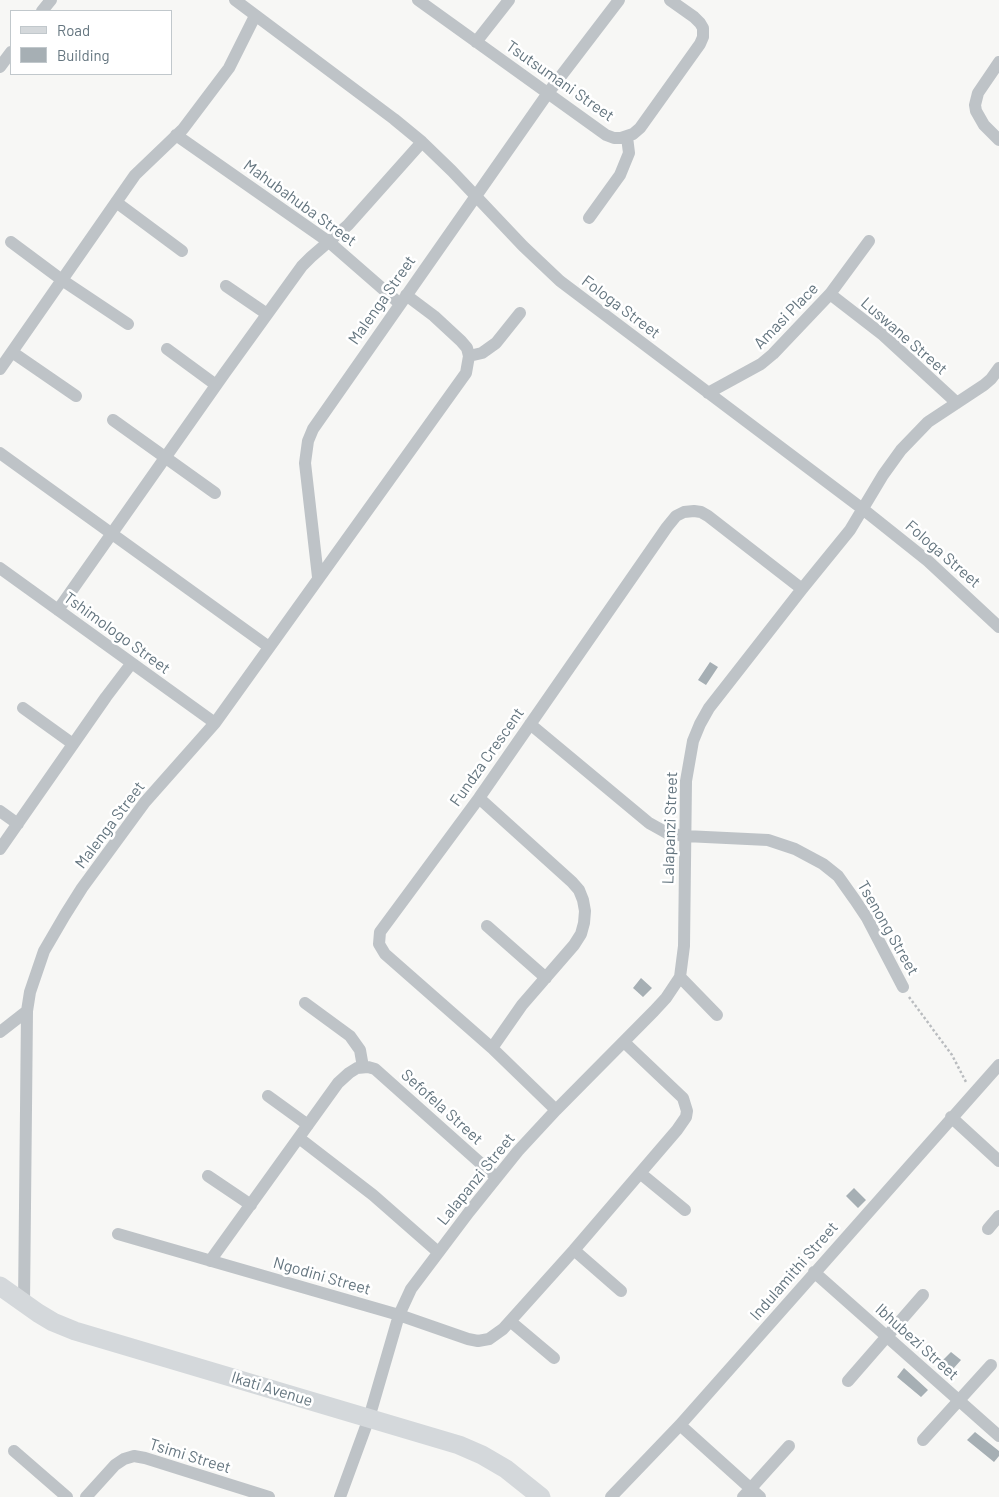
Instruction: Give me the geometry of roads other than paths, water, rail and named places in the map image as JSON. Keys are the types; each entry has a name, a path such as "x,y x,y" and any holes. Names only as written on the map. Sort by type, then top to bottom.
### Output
{"street":[{"path":"43,10 51,0"},
{"name":"Fologa Street","path":"234,0 422,142 540,264 560,281 864,510 941,573 999,627"},
{"name":"Tsutsumani Street","path":"418,0 606,135 614,138 627,137"},
{"path":"476,42 509,0"},
{"name":"Malenga Street","path":"24,1304 27,1011 30,992 50,939 145,802 215,723 318,577 305,471 305,452 313,429 548,94 619,0"},
{"path":"589,218 620,175 629,153 627,137 640,128 700,44 703,37 703,28 700,23 670,0"},
{"path":"0,369 135,175 196,113 229,68 255,16"},
{"path":"0,67 10,53"},
{"path":"999,62 978,93 975,105 976,111 984,125 999,140"},
{"name":"Mahubahuba Street","path":"176,135 329,242 403,299 434,316 461,341 467,348 469,356"},
{"path":"58,610 302,266 348,225 422,142"},
{"path":"116,202 182,251"},
{"name":"Amasi Place","path":"708,392 767,359 830,294 869,241"},
{"path":"11,242 62,280 128,324"},
{"path":"226,286 268,314"},
{"name":"Luswane Street","path":"830,294 882,335 956,403"},
{"path":"318,577 461,381 468,367 469,356 482,353 496,343 520,313"},
{"path":"167,349 216,385"},
{"path":"12,352 76,396"},
{"name":"Lalapanzi Street","path":"340,1497 369,1418 399,1315 411,1289 496,1177 532,1135 666,998 680,977 684,946 684,836 687,773 693,741 700,724 722,690 845,537 864,510 883,475 901,450 928,422 984,385 996,374 999,368"},
{"path":"114,420 215,493"},
{"path":"0,453 269,647"},
{"name":"Fundza Crescent","path":"556,1110 492,1048 385,954 379,944 382,928 479,798 666,527 676,516 684,512 701,512 708,516 802,589"},
{"name":"Tshimologo Street","path":"0,568 215,723"},
{"path":"0,849 131,664"},
{"path":"23,708 73,744"},
{"name":"Tsenong Street","path":"530,724 649,823 667,833 684,836 768,840 794,849 823,864 838,876 859,906 903,987"},
{"path":"479,798 568,877 579,890 585,911 584,923 580,934 568,954 513,1017 492,1048"},
{"path":"0,811 18,824"},
{"path":"487,926 546,978"},
{"path":"680,977 716,1015"},
{"path":"210,1261 338,1083 349,1073 363,1067 360,1050 350,1036 305,1003"},
{"path":"0,1032 27,1011"},
{"name":"Ngodini Street","path":"118,1234 399,1315 468,1339 478,1341 489,1339 496,1335 510,1321 574,1250 682,1124 687,1111 682,1098 624,1042"},
{"name":"Indulamithi Street","path":"611,1497 680,1425 999,1065"},
{"name":"Sefofela Street","path":"363,1067 375,1069 387,1078 496,1177"},
{"path":"268,1096 308,1125"},
{"path":"951,1117 999,1160"},
{"name":"Lalapanzi Street","path":"299,1138 373,1195 438,1252"},
{"path":"640,1173 686,1210"},
{"path":"208,1176 251,1205"},
{"path":"988,1229 999,1216"},
{"path":"574,1250 621,1291"},
{"name":"Ibhubezi Street","path":"814,1272 999,1436"},
{"name":"Ikati Avenue","path":"0,1286 53,1322 75,1330 459,1445 482,1455 506,1469 541,1497"},
{"path":"848,1381 923,1295"},
{"path":"510,1321 554,1358"},
{"path":"923,1440 991,1365"},
{"path":"680,1425 751,1494 789,1446"},
{"path":"14,1450 68,1497"},
{"name":"Tsimi Street","path":"86,1497 115,1465 124,1459 134,1456 269,1497"}]}
